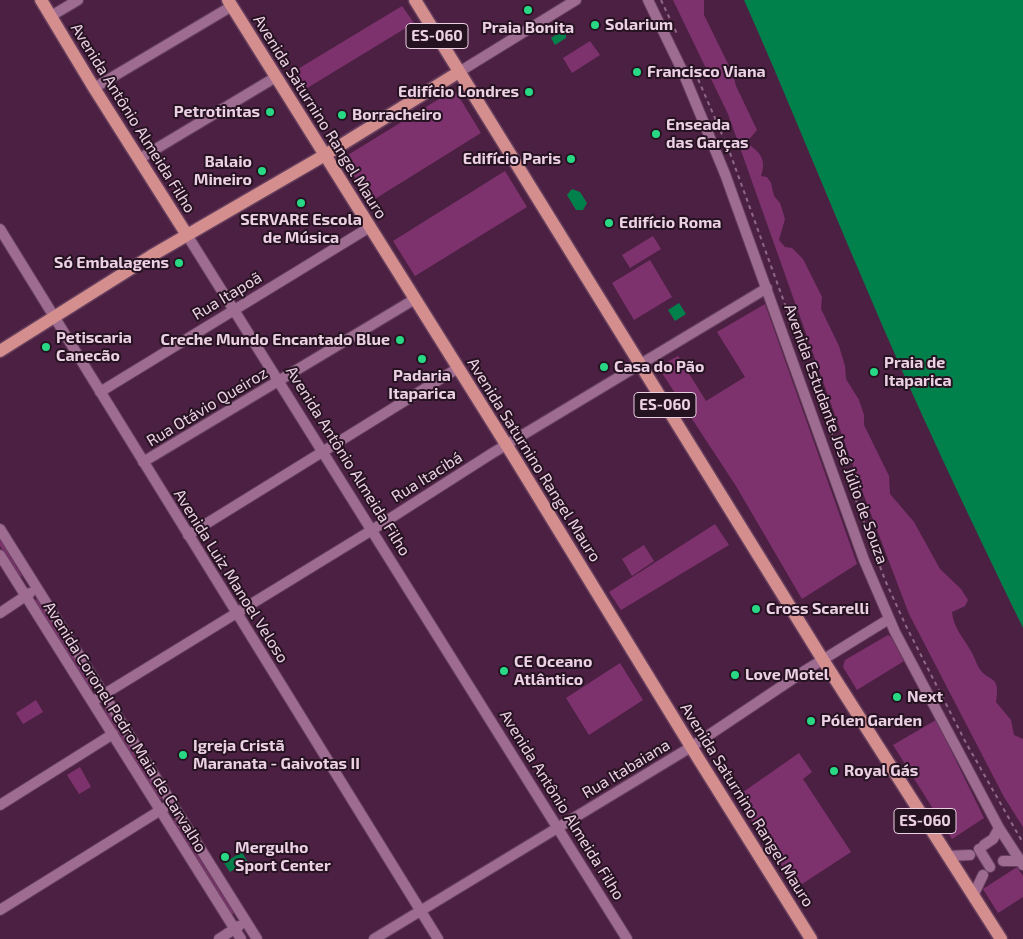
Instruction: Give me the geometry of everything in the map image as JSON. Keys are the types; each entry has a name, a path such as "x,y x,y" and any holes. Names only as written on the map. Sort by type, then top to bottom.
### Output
{"main road":[{"name":"Avenida Antônio Almeida Filho","path":"41,0 187,235"},
{"name":"ES-060","path":"415,0 822,660 1001,939"},
{"name":"Avenida Saturnino Rangel Mauro","path":"230,3 507,445 811,939"},
{"path":"0,351 187,235 325,155 459,72"}],"street":[{"path":"52,16 78,0"},
{"path":"459,72 576,0"},
{"name":"Avenida Estudante José Júlio de Souza","path":"648,0 682,70 725,174 864,560 889,619 999,828 1021,863"},
{"path":"94,88 230,3"},
{"path":"139,159 276,77"},
{"name":"Rua Itapoã","path":"100,392 370,227"},
{"name":"Avenida Luiz Manoel Veloso","path":"0,229 438,939"},
{"name":"Avenida Antônio Almeida Filho","path":"187,235 627,939"},
{"name":"Rua Itacibá","path":"93,701 507,445 767,288"},
{"name":"Rua Otávio Queiroz","path":"143,462 415,299"},
{"path":"188,535 458,368"},
{"name":"Avenida Coronel Pedro Maia de Carvalho","path":"0,530 257,939"},
{"name":"Avenida Coronel Pedro Maia de Carvalho","path":"0,555 241,939"},
{"path":"0,613 37,589"},
{"name":"Rua Itabaiana","path":"374,939 691,746 822,660 889,619"},
{"path":"0,805 113,734"},
{"path":"0,910 171,803"},
{"path":"948,856 978,850 993,839 999,828"},
{"path":"973,896 986,871 978,850"},
{"path":"1003,861 1021,863"},
{"path":"219,939 246,922"}],"path":[{"path":"906,626 965,741 1023,843"}],"shaded area":[{"path":"673,0 704,0 704,15 733,74 736,86 757,130 746,143 761,156 763,170 761,176 767,177 771,183 774,196 780,203 785,219 779,240 785,247 792,248 803,259 822,297 821,309 839,346 845,366 846,379 859,400 864,415 864,425 889,476 890,494 914,522 940,569 961,589 968,600 965,606 952,612 953,618 979,668 995,682 997,687 996,702 1011,720 1014,735 1023,739 1023,827 1004,797 909,614 858,480 728,114"},
{"path":"744,0 1023,0 1023,628 903,372"},
{"path":"402,6 414,23 299,93 288,75"},
{"path":"563,30 566,38 555,45 551,38"},
{"path":"590,41 600,55 572,73 563,58"},
{"path":"452,91 456,92 481,133 370,202 343,158"},
{"path":"505,171 527,207 415,276 393,241"},
{"path":"572,189 580,192 587,203 583,210 576,210 567,195"},
{"path":"653,236 661,249 630,268 622,255"},
{"path":"650,260 672,297 634,320 612,283"},
{"path":"679,303 686,314 675,321 668,310"},
{"path":"765,304 857,564 802,599 736,486 658,367 678,356 706,401 745,377 717,332"},
{"path":"715,524 729,545 621,610 609,592"},
{"path":"0,539 22,576 20,577 0,546"},
{"path":"644,545 654,561 632,576 622,559"},
{"path":"37,599 94,687 91,689 34,601"},
{"path":"888,635 891,637 904,661 857,690 843,667 845,660"},
{"path":"620,663 643,700 589,735 566,698"},
{"path":"36,700 43,712 23,724 16,713"},
{"path":"107,708 162,798 159,800 104,710"},
{"path":"936,720 984,818 952,839 893,745"},
{"path":"799,753 812,772 803,779 851,852 796,888 736,797"},
{"path":"80,767 91,787 79,794 67,775"},
{"path":"175,820 234,913 231,915 172,821"},
{"path":"242,852 247,861 230,872 224,863"},
{"path":"1017,867 1023,876 1023,897 998,913 983,889"}],"place":[{"name":"Praia Bonita","path":"528,10"},
{"name":"Solarium","path":"595,25"},
{"name":"Francisco Viana","path":"637,72"},
{"name":"Edifício Londres","path":"529,92"},
{"name":"Petrotintas","path":"270,112"},
{"name":"Borracheiro","path":"342,115"},
{"name":"Enseada das Garças","path":"656,134"},
{"name":"Edifício Paris","path":"571,159"},
{"name":"Balaio Mineiro","path":"262,171"},
{"name":"SERVARE Escola de Música","path":"301,203"},
{"name":"Edifício Roma","path":"609,223"},
{"name":"Só Embalagens","path":"179,263"},
{"name":"Creche Mundo Encantado Blue","path":"400,340"},
{"name":"Petiscaria Canecão","path":"46,347"},
{"name":"Padaria Itaparica","path":"422,359"},
{"name":"Casa do Pão","path":"604,367"},
{"name":"Praia de Itaparica","path":"874,372"},
{"name":"Cross Scarelli","path":"756,609"},
{"name":"CE Oceano Atlântico","path":"504,671"},
{"name":"Love Motel","path":"735,675"},
{"name":"Next","path":"897,697"},
{"name":"Pólen Garden","path":"811,721"},
{"name":"Igreja Cristã Maranata - Gaivotas II","path":"183,755"},
{"name":"Royal Gás","path":"834,771"},
{"name":"Mergulho Sport Center","path":"225,857"}]}
